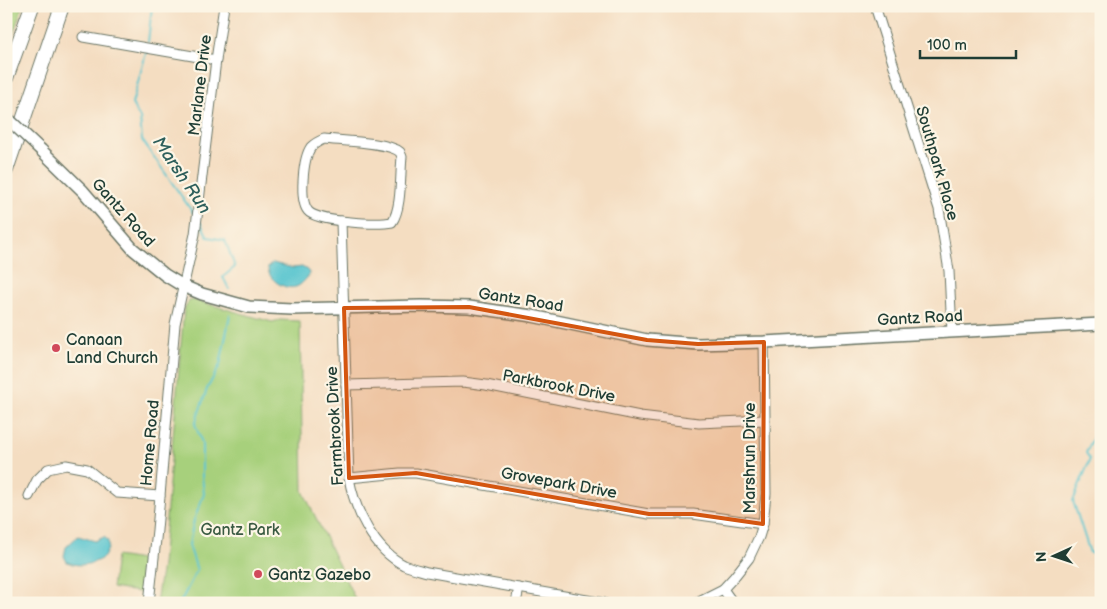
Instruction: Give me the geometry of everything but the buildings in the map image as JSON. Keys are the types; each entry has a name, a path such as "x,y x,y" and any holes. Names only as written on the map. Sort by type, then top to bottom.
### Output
{"highway":[{"path":"6,78 32,6"},
{"path":"6,170 62,6"}],"main road":[{"name":"Gantz Road","path":"6,117 84,191 133,250 165,275 183,286 222,300 249,307 292,309 421,306 470,307 532,316 647,340 698,344 1101,324"}],"street":[{"name":"Marlane Drive","path":"183,286 193,246 197,219 224,6"},
{"name":"Southpark Place","path":"875,6 939,209 949,271 952,332"},
{"path":"84,37 216,60"},
{"path":"324,139 356,142 389,147 400,152 402,157 397,212 392,222 341,221 315,216 309,212 305,204 303,176 309,152 317,141 324,139"},
{"name":"Farmbrook Drive","path":"341,221 349,478 351,492 367,528 384,550 404,565 427,572 604,603"},
{"name":"Home Road","path":"149,603 174,324 183,286"},
{"name":"Marshrun Drive","path":"695,603 722,588 734,577 749,558 760,537 766,494 764,342"},
{"name":"Parkbrook Drive","path":"346,385 463,382 640,416 699,423 764,420"},
{"path":"29,496 37,480 48,469 66,465 87,469 117,493 160,496"},
{"name":"Grovepark Drive","path":"349,478 416,473 649,514 693,514 763,524"},
{"path":"516,603 519,588"},
{"path":"722,588 733,603"}],"highlighted area":[{"path":"469,307 647,340 698,344 764,342 763,524 693,514 649,514 416,473 349,478 344,308"}],"green space":[{"path":"15,6 23,6 6,54 6,30"},
{"name":"Gantz Park","path":"194,300 272,322 280,320 300,321 303,491 357,603 342,603 313,598 312,603 156,603 162,565 184,309 189,301"},
{"path":"116,556 148,561 145,593 112,588"}],"water":[{"path":"273,263 293,268 302,267 310,274 298,286 283,286 274,280 269,272 268,267"},
{"path":"78,536 95,541 104,537 109,544 104,557 86,564 77,565 67,562 64,556 66,547"}],"waterway":[{"name":"Marsh Run","path":"148,42 152,6"},
{"name":"Marsh Run","path":"146,53 132,104 140,118 142,140 194,214"},
{"name":"Marsh Run","path":"200,222 208,237 225,240 235,267 223,277 229,289"},
{"name":"Marsh Run","path":"180,603 197,570 189,545 194,520 204,494 202,443 195,424 207,389 220,365 230,315"},
{"path":"1101,436 1094,436 1086,453 1090,459 1073,501 1090,553 1101,556"}],"place":[{"name":"Canaan Land Church","path":"56,348"},
{"name":"Gantz Gazebo","path":"258,574"}]}
